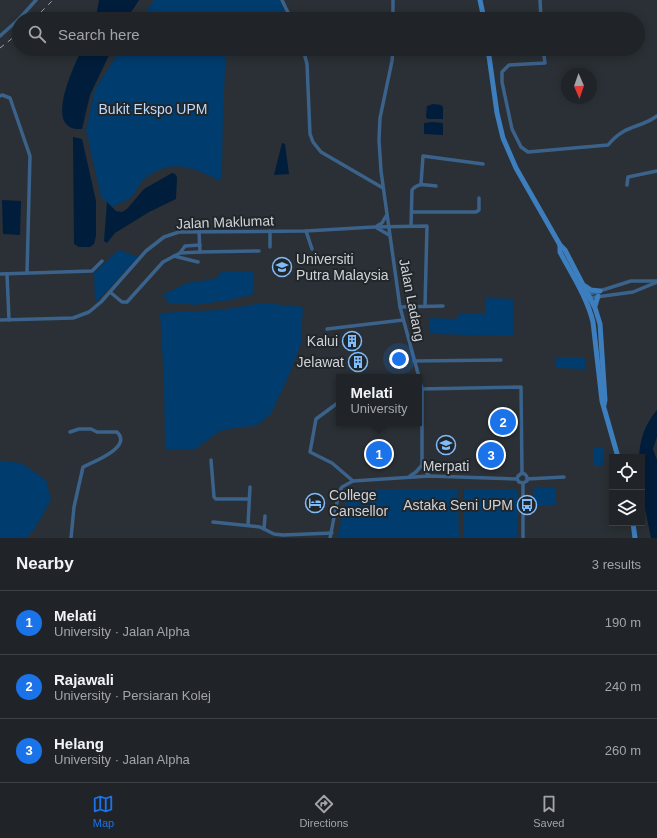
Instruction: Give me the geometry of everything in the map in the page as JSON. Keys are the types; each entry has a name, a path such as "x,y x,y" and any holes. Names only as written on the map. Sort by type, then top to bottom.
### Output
{"street":[{"path":"25,12 36,0"},
{"path":"282,0 288,12"},
{"path":"393,0 393,12"},
{"path":"480,0 483,12"},
{"path":"540,0 541,12"},
{"path":"0,36 12,25"},
{"path":"305,56 308,64 310,134 312,142 321,152 383,188"},
{"name":"Jalan Ladang","path":"392,56 380,123 380,153 389,235 400,307 418,374"},
{"path":"489,56 497,113 503,138 516,168 560,245 565,250 584,286 593,322 602,401 617,454"},
{"path":"544,56 545,63 509,65 502,72 502,82 512,129 521,147 528,152 608,145 615,136 623,131 657,116"},
{"path":"0,96 2,95 10,98 30,156 27,273"},
{"path":"421,184 423,156 483,164"},
{"path":"627,185 628,177 657,171"},
{"path":"411,226 412,190 414,186 421,184 436,186"},
{"path":"412,212 476,212 479,210 479,198"},
{"path":"374,227 380,224 387,216"},
{"name":"Jalan Maklumat","path":"0,320 73,318 85,314 94,309 146,251 164,237 178,232 306,231 374,227 428,226 425,306"},
{"path":"374,227 389,235"},
{"path":"270,231 270,247"},
{"path":"306,231 312,249"},
{"path":"199,232 200,252"},
{"path":"180,253 185,246 200,245"},
{"path":"560,245 560,252 595,308 600,324 605,400 604,405"},
{"path":"110,292 122,302 127,302 163,262 180,253 259,251"},
{"path":"174,256 198,262"},
{"path":"0,274 92,271 102,261"},
{"path":"7,274 9,320"},
{"path":"587,297 599,294 621,284 638,281 657,282"},
{"path":"638,281 640,290"},
{"path":"584,286 599,294 623,294 640,290 657,282"},
{"path":"595,308 599,294"},
{"path":"400,307 443,306"},
{"path":"327,329 403,320"},
{"path":"414,361 501,360"},
{"path":"422,389 521,387 522,473 525,474 527,479"},
{"path":"336,404 316,419 310,452 332,463 353,481"},
{"name":"Jalan Ladang","path":"421,426 422,465"},
{"path":"70,432 79,429 90,429 97,432 117,432 121,439 120,444 111,453 83,467 74,507 71,538"},
{"path":"211,460 214,497 216,499 249,499"},
{"path":"409,476 416,472 422,465 429,476"},
{"path":"517,479 522,473"},
{"path":"330,538 339,492 342,487 353,481 409,476 429,476 517,479 519,482 523,483"},
{"path":"524,538 523,483 526,482 527,479 564,478"},
{"path":"248,525 250,487"},
{"path":"264,529 265,516"},
{"path":"213,522 248,525 264,529 274,534 283,535 332,533"},
{"path":"633,526 635,538"}],"green space":[{"path":"154,0 280,0 285,12 146,12"},
{"name":"Bukit Ekspo UPM","path":"116,56 226,56 222,171 220,181 190,168 163,168 143,180 131,197 112,207 101,197 86,130 95,89"},
{"path":"118,250 139,257 95,303 94,273"},
{"path":"223,271 253,271 253,294 231,300 194,305 169,303 162,295 187,283 214,279"},
{"path":"486,298 514,299 513,336 430,334 430,318 458,319 458,314 485,314"},
{"path":"262,303 303,307 301,343 289,375 271,414 256,426 239,427 220,431 195,449 165,450 164,381 160,313 220,310"},
{"path":"555,358 586,358 585,369 555,368"},
{"path":"593,448 604,448 604,466 593,466"},
{"path":"0,461 21,463 46,480 51,500 34,530 26,538 0,538"},
{"path":"555,487 555,506 533,506 533,488"},
{"path":"359,489 458,489 459,538 337,538 346,500"},
{"path":"464,489 517,489 517,538 463,538"}],"shaded area":[{"path":"99,0 139,0 131,12 97,11"},
{"path":"79,56 109,56 90,95 82,129 70,127 64,120 62,109 64,96"},
{"path":"433,104 441,105 443,107 443,119 427,119 427,106"},
{"path":"424,123 443,123 443,135 424,134"},
{"path":"73,137 82,139 96,201 96,236 94,244 90,247 79,247 74,244"},
{"path":"282,143 285,144 289,174 274,175"},
{"path":"172,173 177,177 176,199 149,212 115,233 107,243 104,241 107,202 116,211 122,212 127,209 144,189"},
{"path":"2,200 21,201 20,235 3,234"},
{"path":"657,410 657,437 653,449 657,460 657,538 651,538 645,509 645,454 639,454 644,432 649,421"}],"railway":[{"path":"41,12 53,0"},
{"path":"0,48 12,39"}],"place":[{"name":"Universiti Putra Malaysia","path":"282,267"},
{"name":"Kalui","path":"352,341"},
{"name":"Jelawat","path":"358,362"},
{"name":"Rajawali","path":"503,422"},
{"name":"Merpati","path":"446,445"},
{"name":"Melati","path":"379,454"},
{"name":"Helang","path":"491,455"},
{"name":"College Cansellor","path":"315,503"},
{"name":"Astaka Seni UPM","path":"527,505"}]}
